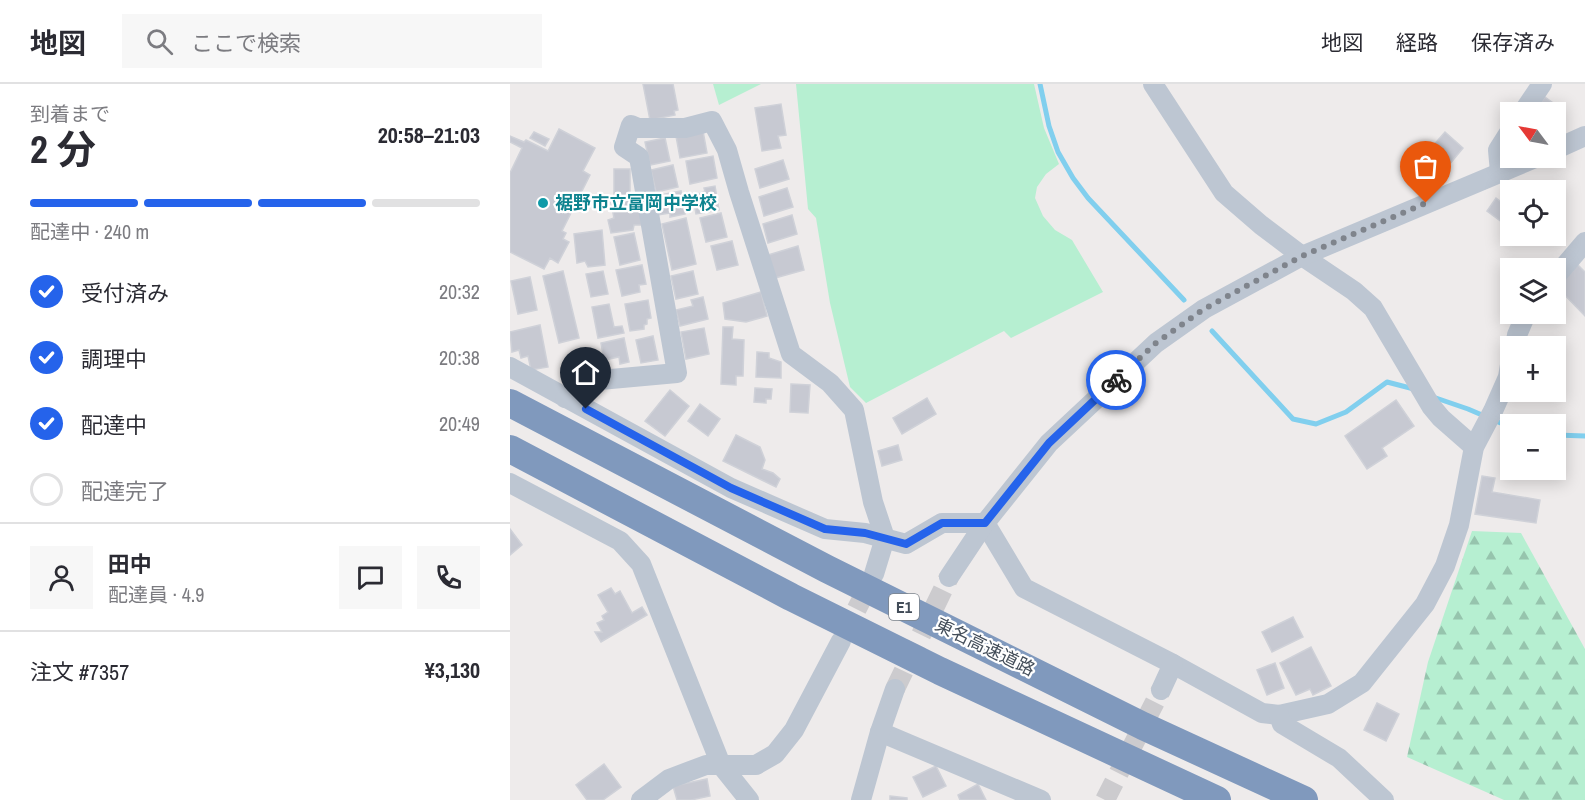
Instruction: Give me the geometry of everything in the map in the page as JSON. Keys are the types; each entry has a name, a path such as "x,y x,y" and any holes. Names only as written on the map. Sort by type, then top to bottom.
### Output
{"highway":[{"name":"東名高速道路","path":"510,403 827,569 1143,726 1304,800"},
{"name":"E1","path":"510,449 771,587 940,672 1217,800"}],"street":[{"path":"1153,84 1224,193 1261,225 1354,291 1373,308 1431,406 1474,447"},
{"path":"1530,102 1542,84"},
{"path":"565,398 600,380 677,373 639,157 624,147 631,125 638,128 685,128 712,121 727,150 791,354 830,383 854,410 873,502 885,538 874,574"},
{"path":"1566,145 1585,136"},
{"path":"1500,147 1498,150 1500,172"},
{"path":"949,577 985,523 1049,443 1156,343 1204,309 1302,256 1510,168"},
{"path":"1566,264 1585,242"},
{"path":"510,367 731,488 825,529 865,533 906,544 942,523 985,523"},
{"path":"985,523 1024,588 1173,664 1262,713 1279,715 1328,705 1362,682 1425,604 1444,566 1459,525 1474,447 1500,395"},
{"path":"510,483 620,541 641,564 721,765 749,800"},
{"path":"641,800 669,779 706,765 756,765 775,754 794,730 841,641"},
{"path":"1161,690 1173,664"},
{"path":"861,800 895,689"},
{"path":"1279,715 1282,724 1339,758 1384,800"},
{"path":"880,732 1041,800"}],"green space":[{"path":"713,84 761,84 719,105"},
{"path":"796,84 1034,84 1044,128 1059,164 1046,174 1037,187 1035,198 1043,216 1055,230 1072,240 1103,292 1011,338 1004,331 866,403 850,387 830,303 816,218 808,209"},
{"path":"1472,531 1521,533 1585,649 1585,800 1504,800 1407,757 1428,662"}],"building":[{"path":"643,84 673,84 678,110 674,111 675,115 650,120"},
{"path":"1545,97 1552,102 1541,102"},
{"path":"781,104 786,135 778,136 781,148 762,151 755,108"},
{"name":"裾野市立富岡中学校","path":"559,129 595,148 583,171 590,175 562,231 566,233 563,239 569,242 558,263 550,258 544,269 510,252 510,173 522,148 510,142 510,136 524,142 526,140 548,151"},
{"path":"703,131 707,153 680,158 676,136"},
{"path":"534,132 549,139 545,146 530,138"},
{"path":"1445,132 1463,148 1444,171 1425,155"},
{"path":"665,138 670,161 650,165 645,142"},
{"path":"713,156 717,178 690,184 686,161"},
{"path":"783,160 789,179 760,188 755,169"},
{"path":"673,165 678,187 656,192 651,170"},
{"path":"614,169 630,169 630,195 614,198"},
{"path":"715,186 719,210 696,214 693,197 705,191 704,188"},
{"path":"787,188 793,207 764,216 759,197"},
{"path":"681,191 685,214 670,217 670,213 658,215 655,196"},
{"path":"1496,198 1500,201 1500,221 1487,211"},
{"path":"638,199 642,225 634,225 633,230 611,233 608,220 614,218 611,203"},
{"path":"721,213 727,237 706,242 700,218"},
{"path":"792,215 797,234 768,243 763,224"},
{"path":"686,218 696,264 672,270 662,224"},
{"path":"602,230 605,265 588,267 585,261 577,263 574,234"},
{"path":"634,233 640,260 620,265 614,237"},
{"path":"732,241 738,265 717,270 711,246"},
{"path":"798,246 804,270 775,278 768,255"},
{"path":"1577,264 1585,272 1585,316 1566,296 1566,276"},
{"path":"642,265 646,284 639,285 640,292 622,296 616,270"},
{"path":"563,271 579,338 559,343 543,276"},
{"path":"603,271 608,294 591,297 586,274"},
{"path":"693,271 698,294 676,299 671,276"},
{"path":"530,277 537,310 518,314 511,281"},
{"path":"761,292 767,316 746,322 725,319 723,303"},
{"path":"703,297 708,319 680,326 676,310 693,306 691,300"},
{"path":"648,300 651,318 647,319 644,329 630,331 625,304"},
{"path":"609,304 614,327 622,326 624,333 598,338 592,307"},
{"path":"540,325 548,367 531,370 528,356 521,358 519,350 512,352 510,332"},
{"path":"723,327 733,327 732,339 744,340 743,376 736,376 736,385 721,384"},
{"path":"704,328 709,354 686,359 681,332"},
{"path":"653,336 658,360 641,363 636,340"},
{"path":"624,338 629,362 620,364 619,357 604,360 601,343"},
{"path":"757,352 769,353 769,358 781,362 781,378 756,377"},
{"path":"791,384 810,385 808,413 790,412"},
{"path":"755,388 772,389 771,399 766,399 766,403 754,402"},
{"path":"670,390 689,406 665,436 645,421"},
{"path":"927,398 936,414 902,434 893,418"},
{"path":"1396,400 1414,426 1382,448 1387,456 1367,469 1345,436"},
{"path":"700,404 720,419 708,436 688,421"},
{"path":"736,435 760,447 765,460 762,469 773,473 780,479 776,487 723,461"},
{"path":"898,445 902,460 882,466 878,451"},
{"path":"1482,476 1495,478 1492,492 1540,500 1536,523 1475,514"},
{"path":"510,529 522,545 510,555"},
{"path":"611,588 615,594 620,591 632,613 642,607 647,615 601,642 595,632 602,632 597,623 604,620 602,616 608,612 598,595"},
{"path":"1293,617 1303,637 1272,652 1262,632"},
{"path":"1311,647 1331,686 1313,695 1310,689 1296,695 1280,663"},
{"path":"1275,663 1284,688 1267,695 1257,670"},
{"path":"1377,703 1399,714 1386,741 1364,730"},
{"path":"604,764 621,787 603,800 587,800 576,785"},
{"path":"936,766 946,786 923,797 913,777"},
{"path":"707,779 710,796 677,800 673,786"},
{"path":"978,784 986,800 960,800 958,795"},
{"path":"890,796 907,798 907,800 890,800"}],"waterway":[{"path":"1040,84 1049,126 1058,152 1073,178 1088,198 1184,300"},
{"path":"1212,331 1293,419 1316,424 1346,412 1387,382 1414,389"},
{"path":"1433,397 1500,423"},
{"path":"1566,435 1585,436"}],"tunnel":[{"path":"895,689 949,577"},
{"path":"843,636 872,579"},
{"path":"1105,800 1161,690"}],"way so far":[{"path":"1116,380 1156,343 1204,309 1302,256 1426,203"}],"place":[{"name":"裾野市立富岡中学校","path":"543,203"}],"route":[{"path":"586,409 731,488 825,529 865,533 906,544 942,523 985,523 1049,443 1116,380"}]}
